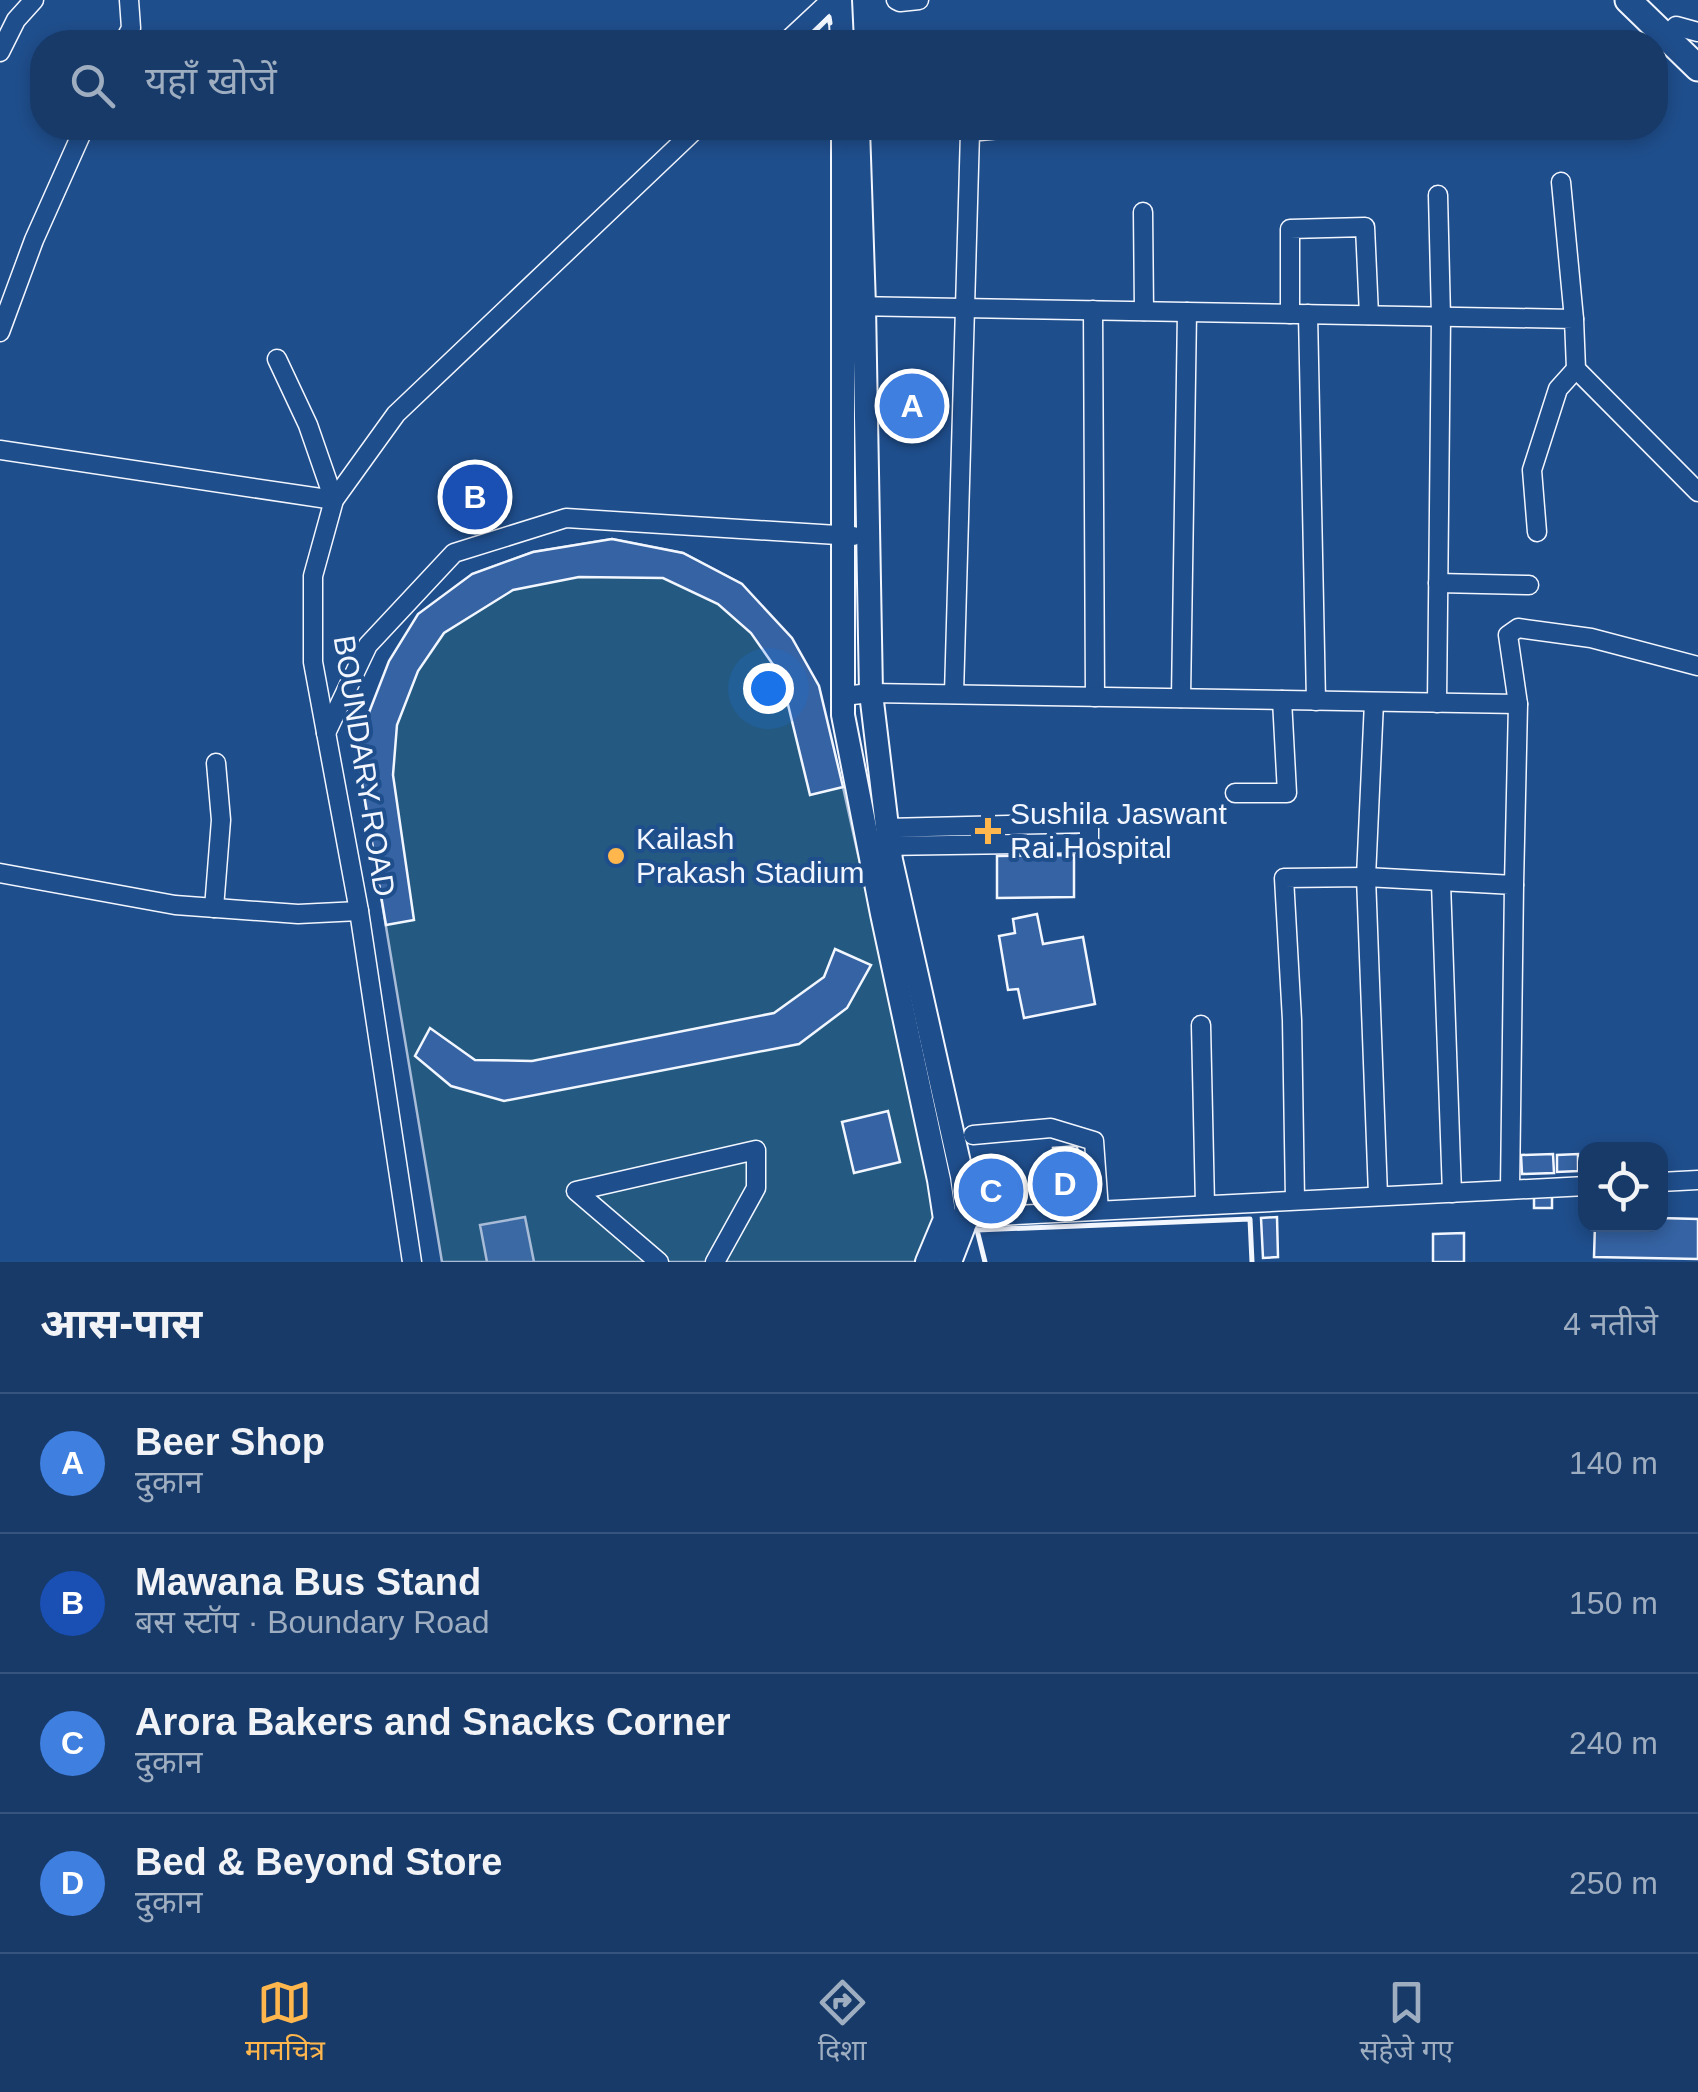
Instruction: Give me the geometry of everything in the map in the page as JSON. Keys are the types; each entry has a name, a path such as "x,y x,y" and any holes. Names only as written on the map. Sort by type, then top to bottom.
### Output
{"highway":[{"path":"1628,0 1680,32 1698,68"},
{"path":"1651,0 1698,48"}],"main road":[{"path":"840,0 841,30"},
{"path":"854,0 855,30"},
{"path":"844,140 868,536 871,692 881,840"},
{"path":"858,140 842,535 843,715 881,840 928,1075 962,1176 953,1260"},
{"path":"927,1262 956,1218"}],"street":[{"path":"0,52 16,20 34,0"},
{"path":"129,0 130,30"},
{"path":"804,30 831,0"},
{"path":"896,0 919,0"},
{"path":"0,332 34,240 79,140"},
{"name":"BOUNDARY ROAD","path":"412,1262 360,911 313,662 314,576 334,500 396,414 684,140"},
{"path":"954,694 970,140"},
{"path":"1562,182 1576,369 1698,492"},
{"path":"1438,195 1438,703"},
{"path":"1143,212 1144,311"},
{"path":"1316,701 1299,314 1290,229 1365,227 1369,316"},
{"path":"853,306 1574,319"},
{"path":"1094,310 1095,697"},
{"path":"1181,698 1187,312"},
{"path":"0,450 334,500 308,426 276,358"},
{"path":"1537,532 1532,470 1558,389 1576,369"},
{"path":"326,734 368,645 454,553 566,518 868,536"},
{"path":"1438,583 1529,585"},
{"path":"1510,1189 1518,704 1508,636 1518,628 1590,638 1698,666"},
{"path":"843,696 871,692 1518,704"},
{"path":"1235,793 1286,792 1282,700"},
{"path":"1374,702 1366,877 1378,1195"},
{"path":"214,908 221,820 216,764"},
{"path":"1089,823 1089,842 881,840 1089,823"},
{"path":"0,873 174,905 298,914 360,911"},
{"path":"1295,1200 1292,1020 1284,878 1366,877 1514,885"},
{"path":"1441,882 1452,1193"},
{"path":"1200,1025 1205,1204"},
{"path":"973,1135 1051,1128 1094,1141 1100,1210"},
{"path":"659,1262 576,1191 756,1150 756,1188 715,1262"},
{"path":"1668,1182 1698,1180"},
{"path":"956,1218 1578,1186"}],"shaded area":[{"name":"Kailash Prakash Stadium","path":"612,539 683,553 742,584 843,787 937,1210 920,1262 442,1262 360,771 472,574 533,552"},
{"path":"525,1217 534,1262 487,1262 480,1225"}],"building":[{"path":"612,539 683,553 742,584 792,638 819,686 843,787 810,795 781,676 751,633 718,604 663,578 579,577 513,590 444,633 418,671 397,725 393,775 414,920 386,925 360,771 368,715 389,661 418,614 472,574 533,552"},
{"path":"1074,855 1074,897 997,898 997,856"},
{"path":"1037,914 1043,944 1083,937 1095,1004 1024,1018 1018,989 1008,990 999,936 1015,933 1013,919"},
{"path":"835,949 871,965 847,1008 799,1044 504,1101 451,1086 415,1056 430,1028 475,1060 532,1061 774,1013 824,977"},
{"path":"888,1111 900,1162 854,1173 842,1122"},
{"path":"1077,1146 1081,1192 1056,1194 1053,1148"},
{"path":"1553,1154 1554,1173 1522,1174 1521,1155"},
{"path":"1578,1154 1578,1171 1557,1172 1557,1155"},
{"path":"996,1176 998,1194 976,1196 974,1179"},
{"path":"1534,1195 1552,1195 1552,1208 1534,1208"},
{"path":"1277,1217 1278,1257 1263,1258 1261,1218"},
{"path":"1668,1218 1698,1219 1698,1259 1594,1257 1595,1232 1668,1232"},
{"path":"1464,1233 1464,1262 1433,1262 1433,1234"}],"wall":[{"path":"816,30 829,17 830,23"},
{"path":"985,1262 977,1230 1250,1219 1252,1262"}],"place":[{"name":"Beer Shop","path":"912,406"},
{"name":"Mawana Bus Stand","path":"475,497"},
{"name":"Sushila Jaswant Rai Hospital","path":"988,831"},
{"name":"Kailash Prakash Stadium","path":"616,856"},
{"name":"Bed & Beyond Store","path":"1065,1184"},
{"name":"Arora Bakers and Snacks Corner","path":"991,1191"}]}
